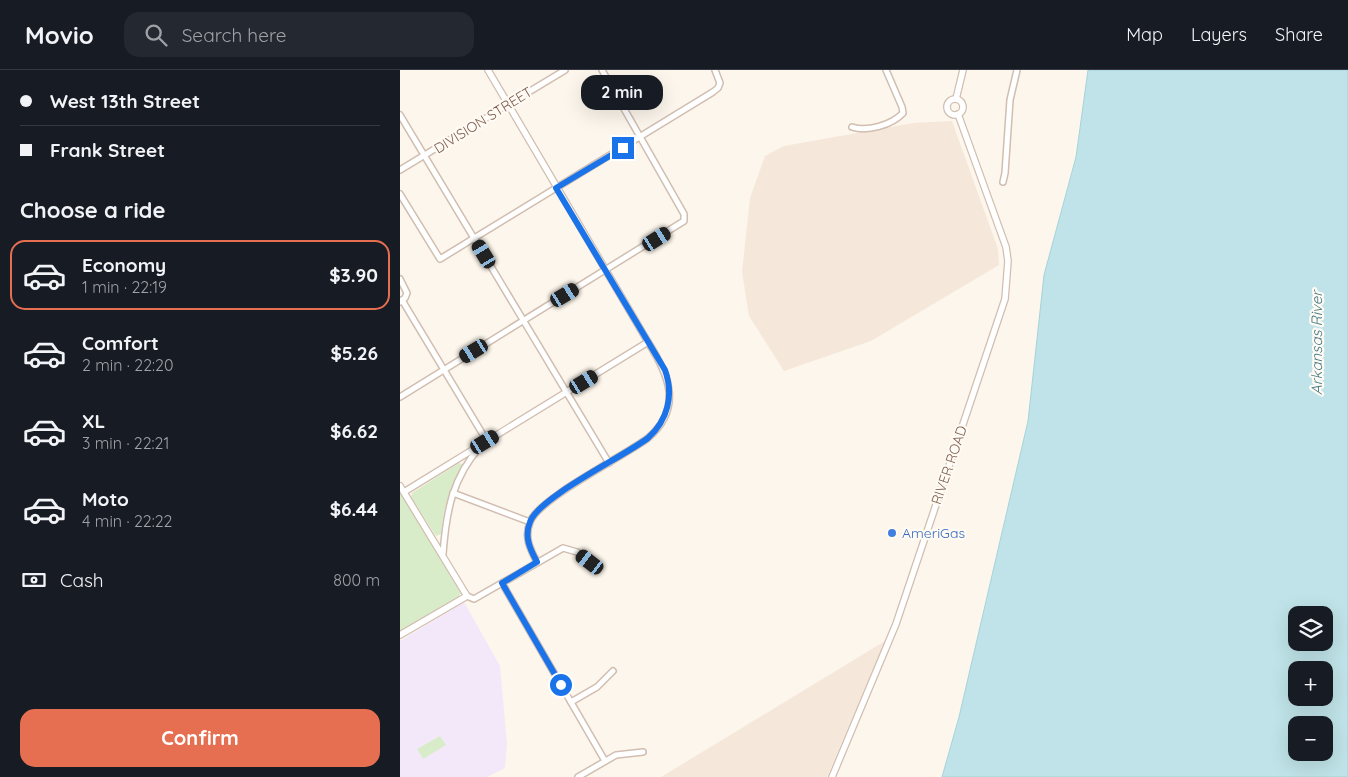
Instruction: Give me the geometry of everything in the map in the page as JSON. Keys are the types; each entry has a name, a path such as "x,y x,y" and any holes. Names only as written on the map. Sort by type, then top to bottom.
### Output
{"street":[{"path":"488,70 648,342 668,379 670,395 667,410 660,425 652,435 551,499 535,514 528,530 529,545 537,562"},
{"name":"DIVISION STREET","path":"400,170 565,70"},
{"path":"400,397 680,225 685,219 684,214 602,70"},
{"path":"400,194 440,259 713,92 720,83 715,70"},
{"path":"852,127 859,129 888,124 896,121 903,113 886,70"},
{"path":"956,99 962,105 958,114 952,114 947,110 948,103 956,99 963,70"},
{"path":"1003,182 1010,100 1017,70"},
{"name":"RIVER ROAD","path":"832,777 896,624 1002,309 1007,289 1008,261 1002,233 958,114"},
{"path":"400,115 609,462"},
{"path":"400,279 407,291 406,296 401,301 482,433"},
{"path":"404,492 648,342"},
{"path":"443,554 446,517 453,493 471,458 485,442"},
{"path":"400,486 467,596 474,598 563,548 577,552 590,562"},
{"path":"453,493 530,522"},
{"path":"502,583 605,761"},
{"path":"400,636 467,596"},
{"path":"571,702 597,687 613,671"},
{"path":"578,777 621,754 643,752"}],"shaded area":[{"path":"952,121 998,249 999,265 871,341 784,371 749,316 742,272 750,198 765,156 784,146 913,123"},
{"path":"464,602 500,666 507,744 505,768 487,777 400,777 400,641"},
{"path":"885,641 827,777 661,777"}],"green space":[{"path":"459,463 462,464 462,467 447,499 441,534 436,536 411,497 412,493"},
{"path":"400,492 461,593 458,597 400,631"},
{"path":"440,736 446,745 423,759 417,749"}],"water":[{"name":"Arkansas River","path":"1088,70 1348,70 1348,777 942,777 959,717 1028,421 1044,275 1076,157"}],"place":[{"name":"AmeriGas","path":"892,533"}],"route":[{"path":"561,685 502,583 537,562 529,545 528,537 532,516 551,499 652,435 664,417 669,400 670,388 665,370 556,188 623,148"}]}
